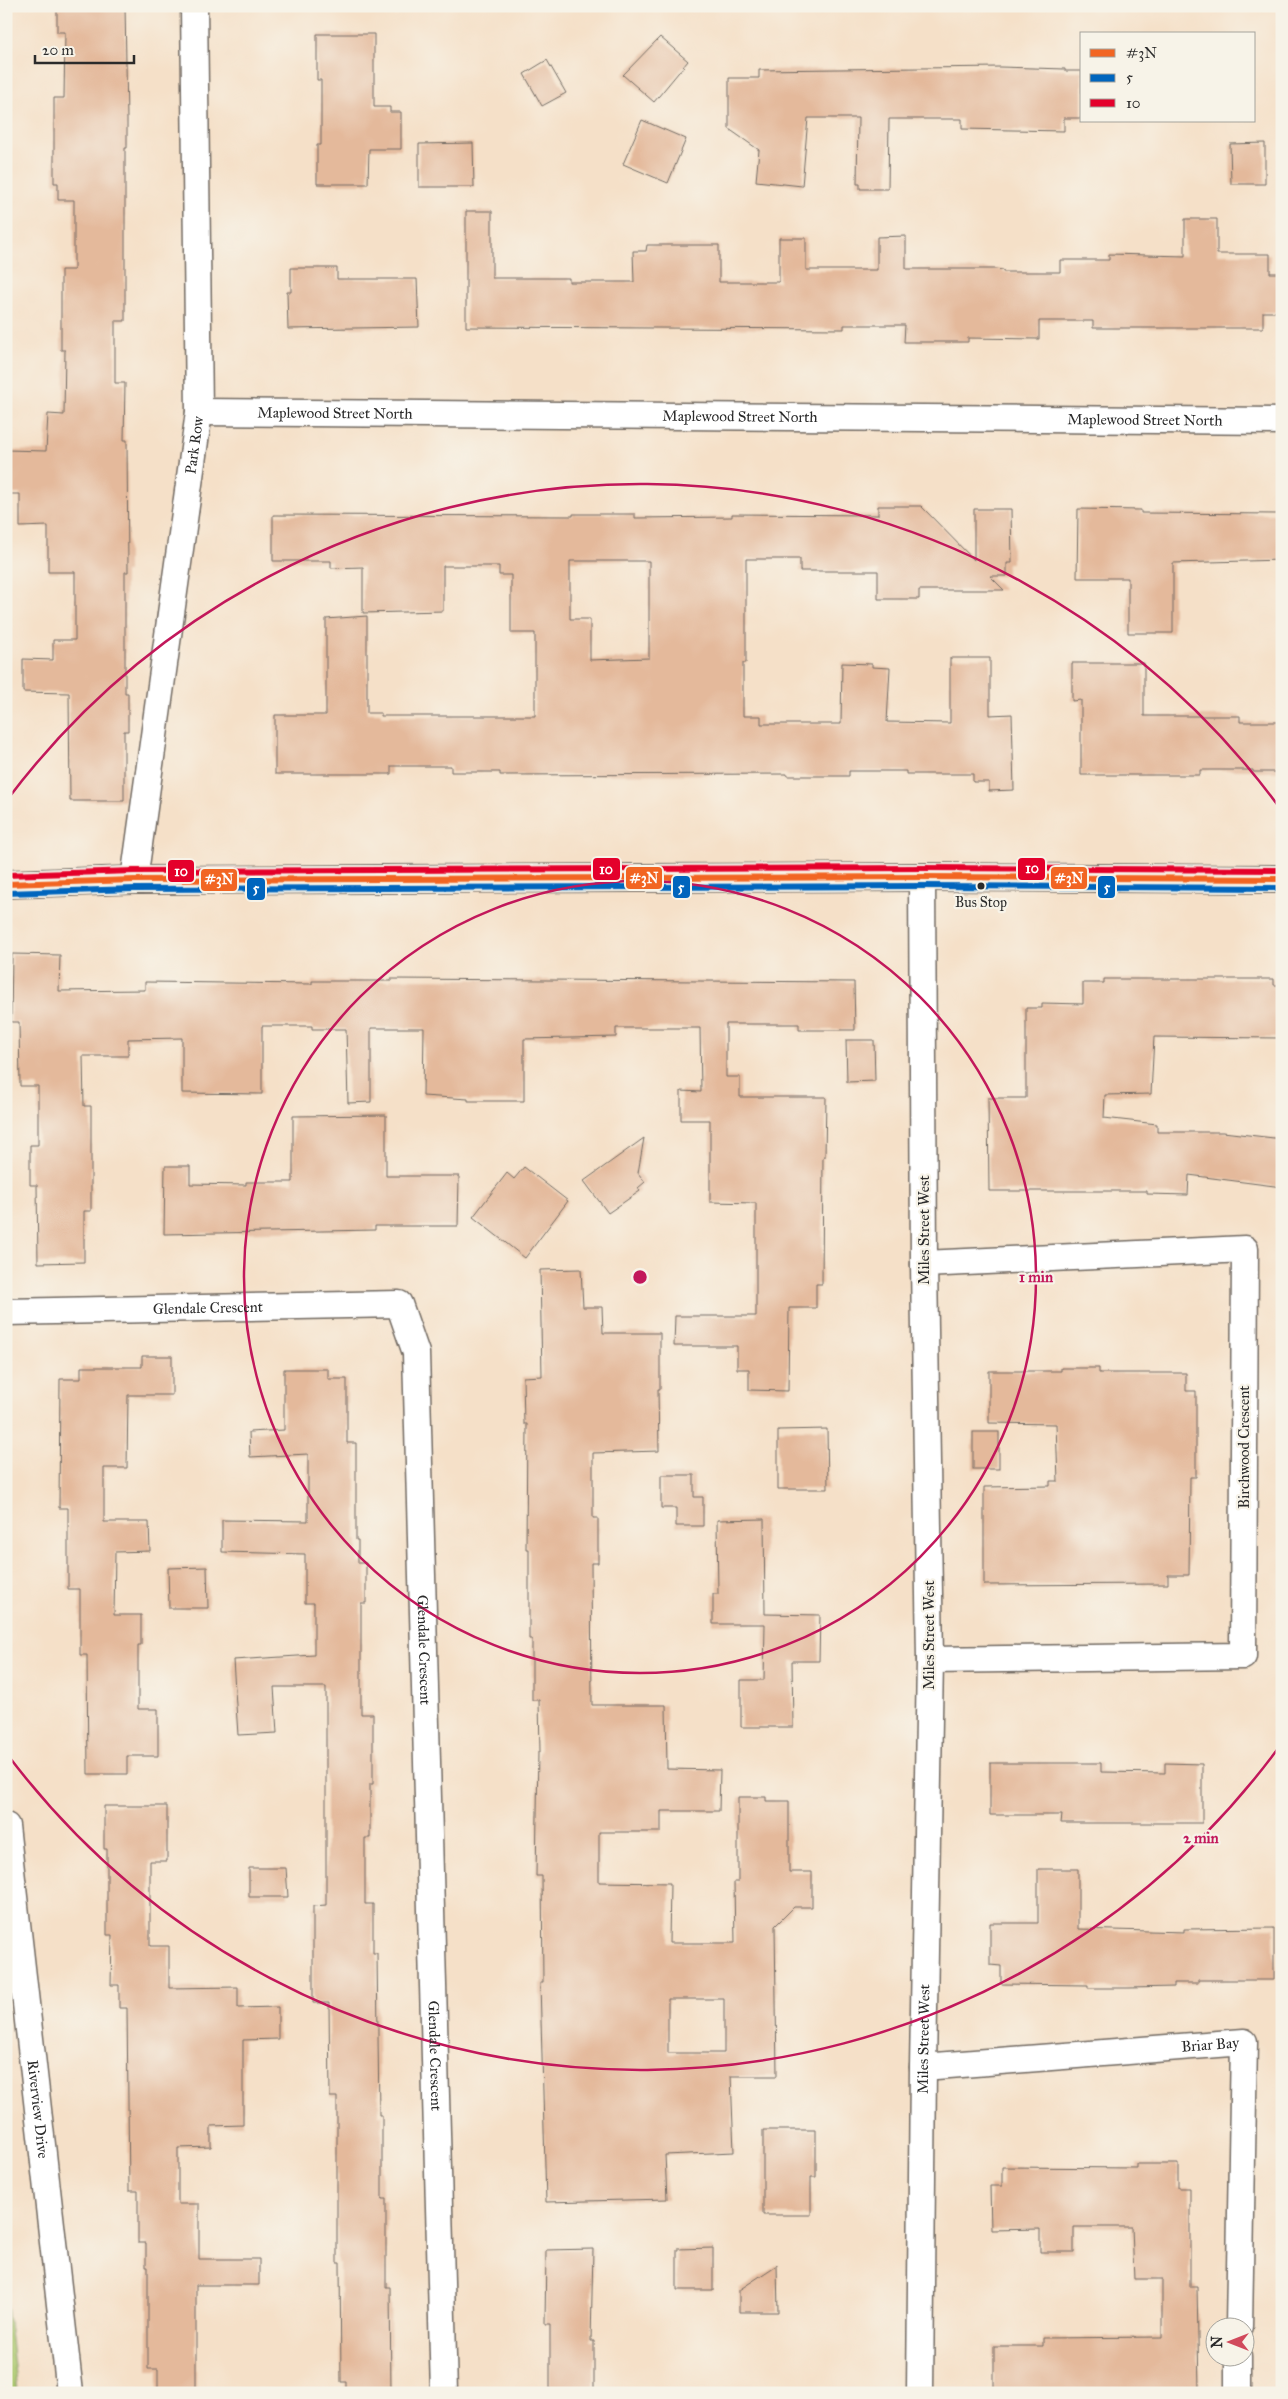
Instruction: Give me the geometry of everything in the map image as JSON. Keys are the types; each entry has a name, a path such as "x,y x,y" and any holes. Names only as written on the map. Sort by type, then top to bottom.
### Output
{"main road":[{"path":"6,884 134,880 922,877 1282,879"}],"street":[{"name":"Park Row","path":"134,880 199,412 194,6"},
{"name":"Maplewood Street North","path":"199,412 1282,421"},
{"name":"Miles Street West","path":"920,2393 930,1660 924,1264 922,877"},
{"name":"Birchwood Crescent","path":"924,1264 1246,1249 1243,1656 930,1660"},
{"name":"Glendale Crescent","path":"6,1312 399,1304 416,1353 444,2393"},
{"name":"Riverview Drive","path":"6,1826 70,2393"},
{"name":"Briar Bay","path":"923,2067 1244,2042 1239,2316"},
{"path":"1238,2366 1238,2393"}],"green space":[{"path":"6,2295 17,2393 6,2393"}],"building":[{"path":"57,6 125,6 127,148 125,148 125,321 115,321 115,383 125,383 124,440 127,440 128,572 125,572 125,693 128,693 128,731 124,731 124,801 70,801 69,693 23,692 23,659 53,660 53,640 75,640 75,572 48,572 48,526 20,527 20,494 6,494 6,450 46,451 48,414 64,415 65,350 61,350 61,270 74,270 74,200 58,200 58,183 54,183 54,98 64,98 65,32 57,32"},
{"path":"317,34 374,34 374,107 390,107 390,112 401,112 401,149 369,149 368,184 317,184 317,145 321,145 321,80 317,80"},
{"path":"660,37 688,61 654,102 623,75"},
{"path":"547,60 566,93 542,106 524,74"},
{"path":"1000,67 1080,71 1080,118 1064,118 1064,131 962,129 962,119 889,119 888,189 860,189 860,184 857,184 858,118 808,118 802,186 756,181 759,150 729,129 729,78 759,78 759,70"},
{"path":"642,120 686,139 668,183 623,164"},
{"path":"473,143 474,187 419,187 419,144"},
{"path":"1265,143 1265,184 1231,184 1230,144"},
{"path":"466,211 492,211 492,278 569,278 569,282 634,282 633,251 646,251 647,245 719,245 719,282 779,282 779,238 806,238 806,270 877,270 877,237 906,236 906,269 995,269 1003,270 1003,272 1060,272 1060,260 1109,260 1109,254 1185,256 1185,219 1217,219 1217,254 1270,254 1270,273 1282,273 1282,312 1263,312 1263,328 1093,328 1093,321 1039,321 1039,339 968,338 968,342 904,342 905,325 844,325 844,329 466,327"},
{"path":"291,268 337,268 337,279 417,279 419,327 288,329 287,292 291,292"},
{"path":"878,506 921,506 974,560 974,509 1011,509 1012,563 1007,563 1007,576 990,576 1004,590 919,590 919,599 878,599 878,571 800,571 800,559 746,559 746,663 743,663 743,716 761,716 761,724 841,724 842,663 872,664 872,667 890,668 887,722 950,723 950,658 990,658 990,715 1012,714 1014,790 989,791 989,782 973,782 973,774 906,774 906,771 849,771 849,776 787,776 787,774 500,775 500,772 451,772 451,766 391,766 391,774 275,774 275,715 326,715 326,619 367,616 367,713 381,713 381,716 535,716 535,633 511,633 511,575 499,575 499,566 443,566 443,611 363,613 363,567 331,568 331,561 273,561 273,515 573,516 573,514 635,514 635,518 732,517 732,514 878,515","holes":["570,561 649,561 649,658 590,660 590,619 570,619"]},
{"path":"1078,509 1141,510 1141,513 1279,514 1279,517 1282,517 1282,560 1173,563 1173,633 1128,633 1128,578 1077,578"},
{"path":"1072,663 1144,663 1144,716 1240,716 1240,722 1282,722 1282,772 1200,770 1200,775 1081,775 1081,700 1072,701"},
{"path":"12,954 60,955 59,991 145,990 145,982 312,984 312,981 391,981 391,979 854,982 855,1030 799,1030 799,1024 726,1024 726,1077 740,1077 740,1097 826,1097 825,1157 823,1157 822,1284 816,1284 816,1308 789,1308 788,1391 749,1390 749,1369 737,1369 737,1346 674,1346 675,1316 756,1316 756,1203 710,1202 710,1120 681,1120 681,1091 701,1092 700,1028 616,1028 616,1037 524,1039 524,1101 468,1101 468,1099 423,1096 424,1028 371,1028 371,1102 348,1103 346,1029 312,1029 312,1026 262,1026 262,1094 182,1093 182,1038 128,1039 128,1056 83,1056 84,1106 91,1106 91,1211 84,1211 84,1262 38,1263 37,1185 30,1185 30,1145 38,1145 38,1086 20,1086 19,1022 11,1022"},
{"path":"1104,979 1274,979 1274,985 1282,985 1282,1038 1154,1037 1151,1094 1105,1095 1104,1118 1157,1124 1157,1132 1223,1132 1282,1139 1282,1187 1189,1175 1188,1195 1147,1194 1147,1191 989,1191 988,1098 1026,1098 1026,1008 1042,1008 1042,1003 1083,1004 1083,983 1104,983"},
{"path":"846,1040 874,1040 875,1081 847,1082"},
{"path":"386,1115 386,1176 459,1176 458,1226 375,1226 375,1230 164,1234 165,1166 190,1166 190,1184 246,1185 246,1182 293,1182 293,1116"},
{"path":"644,1138 638,1173 645,1182 638,1188 640,1191 608,1213 584,1181"},
{"path":"524,1167 568,1201 525,1258 473,1217 507,1173 514,1179"},
{"path":"581,1269 583,1307 602,1307 603,1333 660,1333 660,1389 658,1389 659,1451 593,1453 593,1518 598,1518 598,1563 591,1563 592,1705 666,1705 667,1769 720,1770 719,1811 661,1811 661,1832 599,1832 599,1882 670,1883 669,1943 735,1943 734,1882 738,1882 738,1797 766,1797 766,1801 789,1801 789,1872 812,1872 812,1907 794,1907 775,1926 777,2076 731,2076 734,2152 665,2155 667,2199 546,2202 540,1983 543,1983 542,1876 536,1876 538,1752 540,1752 539,1700 532,1700 532,1639 529,1639 529,1549 526,1549 527,1424 524,1424 523,1377 542,1376 540,1270","holes":["668,1999 724,1999 724,2053 668,2053"]},
{"path":"142,1356 172,1356 172,1395 128,1395 127,1468 104,1468 104,1522 149,1522 150,1551 115,1552 114,1615 141,1615 141,1645 138,1645 138,1709 158,1709 158,1756 127,1756 127,1774 88,1774 87,1655 80,1655 80,1589 68,1589 68,1508 59,1508 60,1379 81,1379 81,1367 142,1367"},
{"path":"1061,1368 1099,1368 1099,1373 1186,1373 1186,1391 1196,1391 1196,1477 1190,1477 1189,1575 1168,1575 1168,1584 984,1585 984,1487 1050,1486 1050,1481 1058,1481 1056,1424 989,1423 989,1371 1061,1371"},
{"path":"284,1369 328,1369 328,1379 347,1379 347,1443 356,1443 356,1540 358,1540 358,1563 366,1563 366,1603 361,1603 361,1714 373,1714 373,1784 370,1784 370,1838 365,1838 365,1904 373,1904 373,1953 377,1953 379,2115 382,2115 382,2199 386,2199 386,2287 390,2287 391,2393 346,2393 346,2382 341,2382 340,2263 337,2263 337,2097 330,2097 329,2003 313,2003 313,1906 326,1905 326,1687 274,1687 277,1733 238,1735 233,1660 314,1655 314,1603 305,1603 305,1554 222,1552 222,1520 308,1521 308,1454 250,1457 249,1432 284,1430"},
{"path":"827,1429 828,1489 778,1489 778,1430"},
{"path":"973,1432 999,1432 999,1469 973,1469"},
{"path":"661,1475 694,1475 694,1497 703,1497 703,1526 676,1526 676,1508 661,1508"},
{"path":"764,1519 765,1614 820,1615 819,1661 792,1661 793,1727 741,1727 741,1680 764,1680 765,1624 713,1624 713,1594 718,1594 717,1520"},
{"path":"207,1567 208,1608 169,1608 168,1568"},
{"path":"990,1763 1101,1763 1101,1772 1165,1773 1165,1763 1202,1764 1202,1823 1061,1823 1062,1815 990,1815"},
{"path":"104,1806 167,1806 167,1861 150,1861 150,1946 169,1946 169,1988 238,1987 238,2008 278,2007 278,2039 243,2040 243,2125 211,2126 211,2147 178,2148 178,2204 199,2204 199,2259 259,2259 259,2285 196,2285 196,2393 158,2393 158,2369 148,2369 148,2267 146,2267 146,2243 138,2243 138,2191 129,2191 127,2008 119,2008 119,1985 111,1985 112,1935 107,1935 107,1849 104,1849"},
{"path":"249,1868 286,1868 288,1897 249,1897"},
{"path":"1038,1869 1078,1869 1078,1929 1184,1932 1184,1929 1274,1928 1274,1980 1198,1980 1198,1983 1174,1983 1174,1987 1129,1988 1088,1988 1088,1985 1001,1984 1001,1966 990,1965 990,1923 1038,1923"},
{"path":"763,2130 816,2130 816,2177 811,2177 811,2215 763,2215"},
{"path":"1137,2164 1178,2164 1178,2188 1190,2188 1190,2287 1197,2287 1199,2389 1173,2389 1173,2393 994,2392 994,2346 1043,2346 1043,2338 1162,2337 1162,2279 1134,2279 1132,2227 1074,2227 1074,2252 1040,2252 1040,2229 991,2230 990,2186 1002,2186 1002,2167 1137,2168"},
{"path":"713,2248 713,2290 677,2290 677,2249"},
{"path":"593,2249 591,2341 594,2341 594,2393 550,2393 550,2324 545,2324 546,2250"},
{"path":"777,2265 778,2312 739,2312 739,2290"}],"transit line":[{"name":"10","path":"6,875 134,871 922,868 1282,870"},
{"name":"#3N","path":"6,884 134,880 922,877 1282,879"},
{"name":"5","path":"6,893 134,889 922,886 1282,888"}],"place":[{"name":"Bus Stop","path":"981,886"}]}
